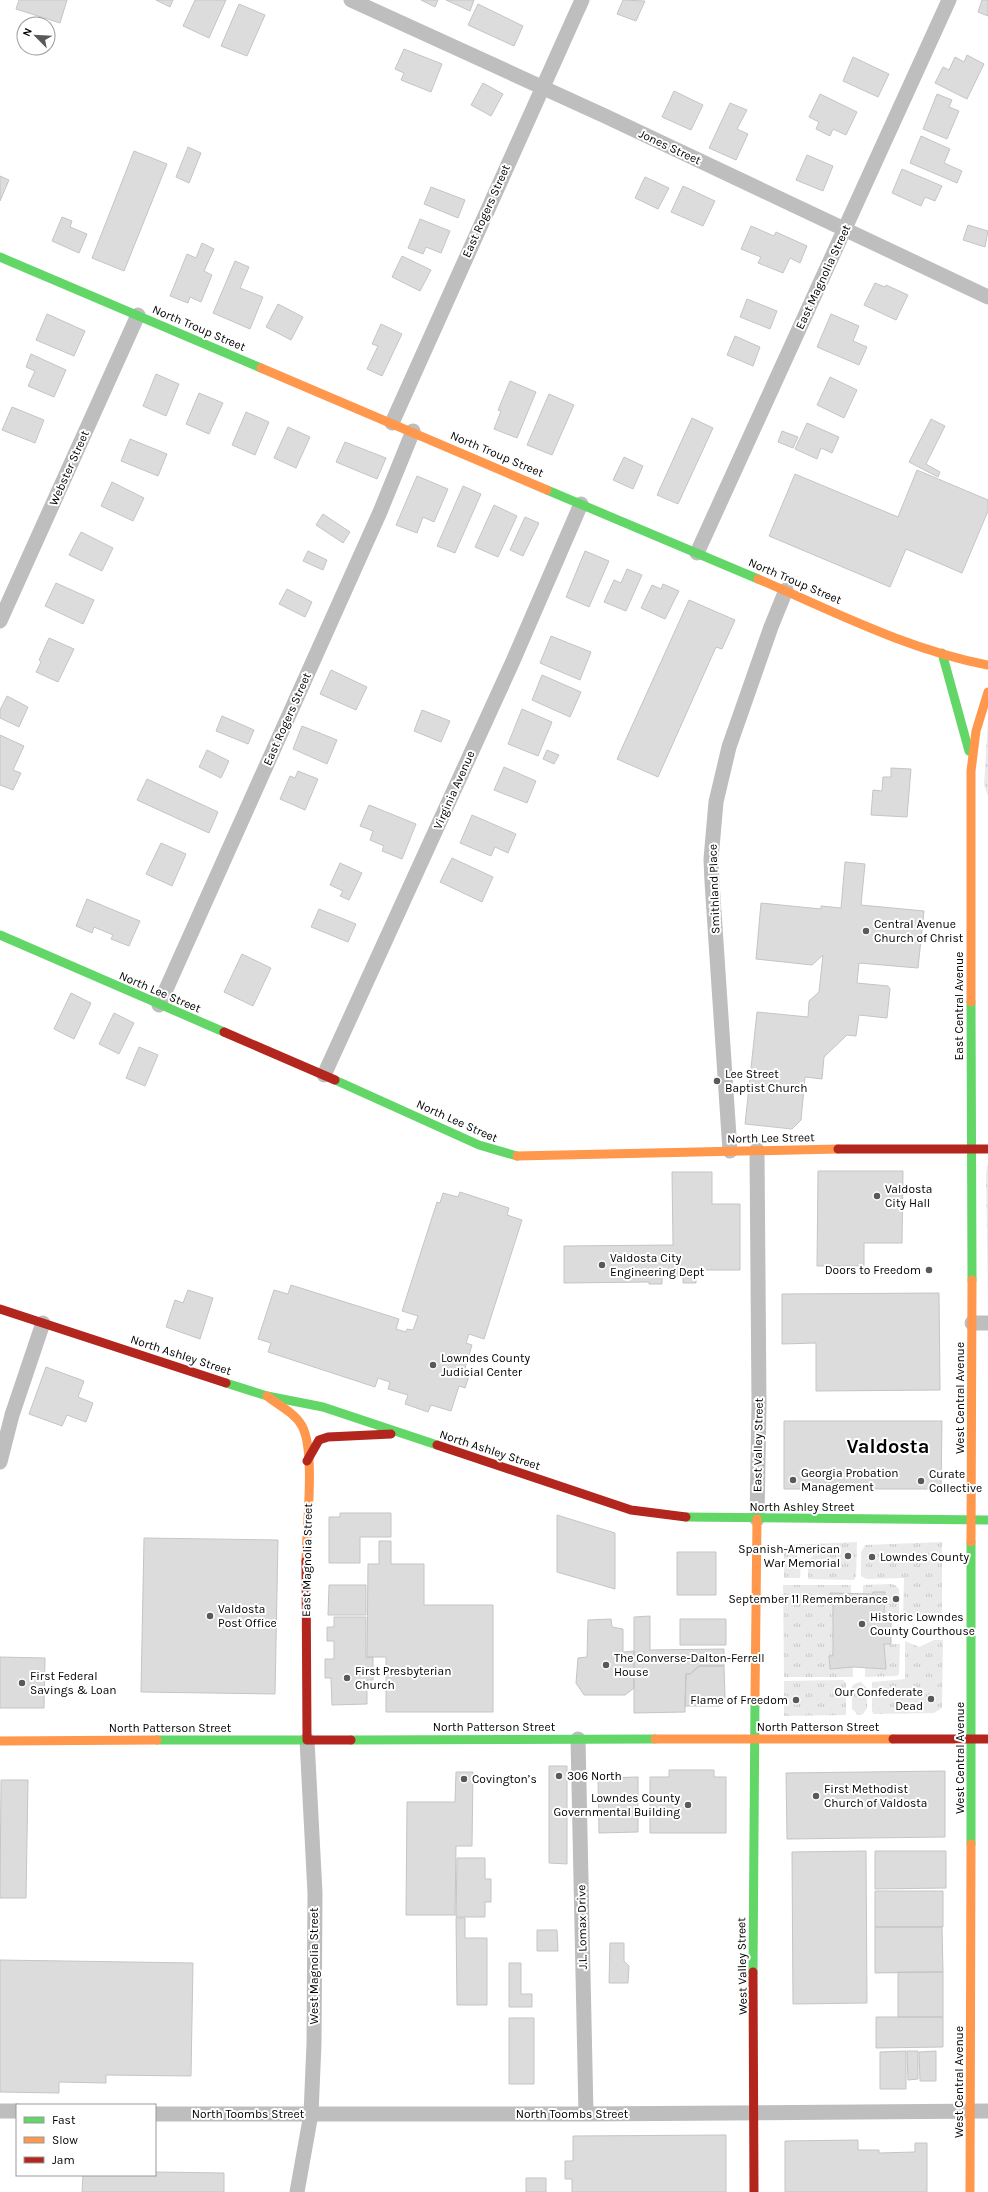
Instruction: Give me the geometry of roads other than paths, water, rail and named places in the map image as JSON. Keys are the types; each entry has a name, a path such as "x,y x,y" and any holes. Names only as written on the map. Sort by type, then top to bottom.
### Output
{"main road":[{"name":"North Troup Street","path":"0,257 786,590 912,642 942,653 988,665"},
{"path":"942,653 971,760"},
{"name":"East Central Avenue","path":"972,1323 971,760 975,729 988,692"},
{"name":"North Lee Street","path":"0,935 479,1145 515,1156 756,1150 988,1149"},
{"name":"North Ashley Street","path":"0,1309 267,1396 323,1407 580,1491 631,1510 666,1516 757,1519 988,1520"},
{"name":"West Central Avenue","path":"970,2192 972,1323"},
{"name":"East Magnolia Street","path":"267,1396 286,1410 303,1427 307,1461 305,1596 307,1740"},
{"path":"307,1461 319,1440 328,1437 401,1433"},
{"name":"East Valley Street","path":"754,1739 757,1519"},
{"name":"West Valley Street","path":"754,1739 754,2192"},
{"name":"North Patterson Street","path":"0,1741 988,1739"}],"street":[{"name":"Jones Street","path":"351,0 988,297"},
{"name":"East Rogers Street","path":"392,423 582,0"},
{"name":"East Magnolia Street","path":"697,553 949,0"},
{"name":"Webster Street","path":"0,621 138,315"},
{"name":"East Rogers Street","path":"159,1005 380,512 413,431"},
{"name":"Virginia Avenue","path":"324,1076 513,661 581,504"},
{"name":"Smithland Place","path":"730,1151 711,859 716,802 729,747 771,627 786,590"},
{"name":"East Valley Street","path":"756,1150 758,1397 757,1519"},
{"path":"0,1462 12,1415 43,1323"},
{"path":"972,1323 988,1323"},
{"name":"J.L. Lomax Drive","path":"578,1739 586,2114"},
{"name":"West Magnolia Street","path":"297,2192 311,2114 314,2044 315,1893 307,1740"},
{"path":"0,2111 16,2111"},
{"name":"North Toombs Street","path":"156,2114 586,2114 988,2111"}],"place":[{"name":"Central Avenue Church of Christ","path":"866,931"},
{"name":"Lee Street Baptist Church","path":"717,1081"},
{"name":"Valdosta City Hall","path":"877,1196"},
{"name":"Valdosta City Engineering Dept","path":"602,1265"},
{"name":"Doors to Freedom","path":"929,1270"},
{"name":"Lowndes County Judicial Center","path":"433,1365"},
{"name":"Georgia Probation Management","path":"793,1480"},
{"name":"Curate Collective","path":"921,1481"},
{"name":"Spanish-American War Memorial","path":"848,1556"},
{"name":"Lowndes County","path":"872,1557"},
{"name":"September 11 Rememberance","path":"896,1599"},
{"name":"Valdosta Post Office","path":"210,1616"},
{"name":"Historic Lowndes County Courthouse","path":"862,1624"},
{"name":"The Converse-Dalton-Ferrell House","path":"606,1665"},
{"name":"First Presbyterian Church","path":"347,1678"},
{"name":"First Federal Savings & Loan","path":"22,1683"},
{"name":"Our Confederate Dead","path":"931,1699"},
{"name":"Flame of Freedom","path":"796,1700"},
{"name":"306 North","path":"559,1776"},
{"name":"Covington’s","path":"464,1779"},
{"name":"First Methodist Church of Valdosta","path":"816,1796"},
{"name":"Lowndes County Governmental Building","path":"688,1805"}],"district":[{"name":"Valdosta","path":"888,1446"}]}
